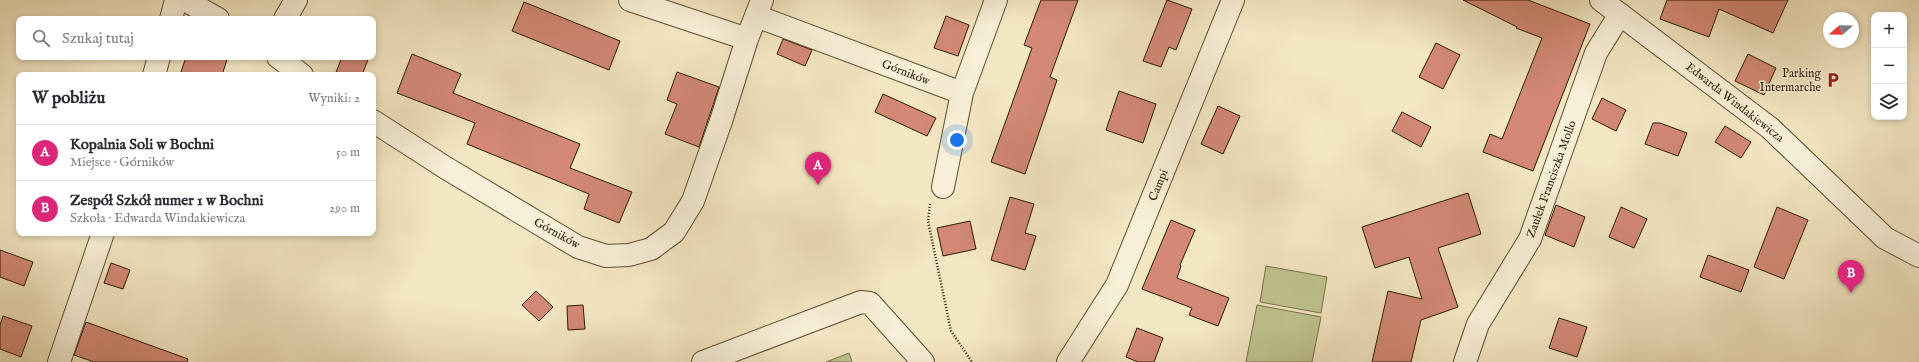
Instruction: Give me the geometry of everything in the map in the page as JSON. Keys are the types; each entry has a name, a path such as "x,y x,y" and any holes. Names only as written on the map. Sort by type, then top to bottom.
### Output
{"street":[{"path":"171,16 176,0"},
{"path":"185,0 213,16"},
{"path":"287,16 296,0"},
{"path":"630,0 747,39"},
{"path":"943,187 962,94 996,0"},
{"name":"Campi","path":"1068,362 1117,285 1233,0"},
{"name":"Edwarda Windakiewicza","path":"1601,0 1770,128 1885,238 1919,256"},
{"name":"Górników","path":"376,122 446,168 578,247 606,256 629,255 651,249 674,232 693,201 721,121 747,39 759,8 962,94"},
{"name":"Zaułek Franciszka Mollo","path":"1465,362 1478,324 1530,239 1596,53 1620,14"},
{"path":"155,72 158,60"},
{"path":"282,60 298,72"},
{"path":"59,362 102,236"},
{"path":"703,362 861,302 870,303 923,362"}],"path":[{"path":"943,187 932,186 928,221 951,331 972,362"}],"green space":[{"path":"1266,266 1327,277 1321,313 1260,302"},
{"path":"1257,305 1321,317 1312,362 1246,362"},
{"path":"849,353 852,361 850,362 826,362"}],"building":[{"path":"1041,0 1078,0 1050,77 1057,80 1025,174 991,162 1032,48 1024,45"},
{"path":"1167,0 1192,9 1176,50 1169,47 1161,67 1143,61"},
{"path":"1463,0 1528,0 1590,24 1533,171 1483,152 1490,134 1502,139 1542,38 1516,28 1517,27"},
{"path":"1667,0 1788,0 1773,33 1719,9 1709,37 1660,19"},
{"path":"524,2 620,41 609,70 512,31"},
{"path":"946,16 969,25 958,56 934,48"},
{"path":"783,39 812,50 805,66 777,54"},
{"path":"1436,43 1460,55 1443,89 1419,77"},
{"path":"412,54 461,74 453,93 580,144 570,168 632,192 619,223 584,209 589,194 467,144 475,123 397,93"},
{"path":"1748,54 1776,68 1764,95 1735,81"},
{"path":"185,60 227,60 223,72 181,72"},
{"path":"341,60 368,60 363,72 336,72"},
{"path":"677,72 719,87 699,147 665,134 677,104 667,100"},
{"path":"1119,91 1156,104 1143,143 1106,130"},
{"path":"883,94 936,118 927,136 875,112"},
{"path":"1602,98 1626,110 1616,131 1592,119"},
{"path":"1218,106 1240,116 1223,154 1201,144"},
{"path":"1402,112 1431,127 1421,147 1392,131"},
{"path":"1653,123 1660,123 1687,133 1678,156 1645,144"},
{"path":"1725,126 1751,142 1741,158 1715,142"},
{"path":"1468,193 1481,234 1438,248 1458,307 1421,320 1411,362 1372,362 1388,291 1422,299 1409,257 1375,268 1362,227"},
{"path":"1010,197 1034,204 1025,233 1036,236 1025,270 991,260"},
{"path":"1556,205 1585,217 1574,247 1545,235"},
{"path":"1621,207 1647,219 1634,248 1609,237"},
{"path":"1777,207 1808,220 1784,279 1754,267"},
{"path":"1171,220 1195,230 1180,265 1177,278 1229,298 1218,326 1189,315 1192,308 1142,289"},
{"path":"970,221 976,249 943,256 937,228"},
{"path":"0,250 33,262 24,286 0,277"},
{"path":"1708,255 1749,270 1741,292 1700,277"},
{"path":"111,263 130,270 123,289 104,283"},
{"path":"536,291 553,307 539,321 522,305"},
{"path":"583,305 585,329 568,330 567,306"},
{"path":"3,316 32,326 21,357 0,349 0,325"},
{"path":"1559,318 1587,327 1577,357 1549,348"},
{"path":"86,322 188,359 187,362 94,362 74,355"},
{"path":"1137,328 1163,338 1154,362 1138,362 1126,357"}],"place":[{"name":"Parking Intermarche","path":"1833,80"},
{"name":"Kopalnia Soli w Bochni","path":"818,185"},
{"name":"Zespół Szkół numer 1 w Bochni","path":"1851,293"}]}
